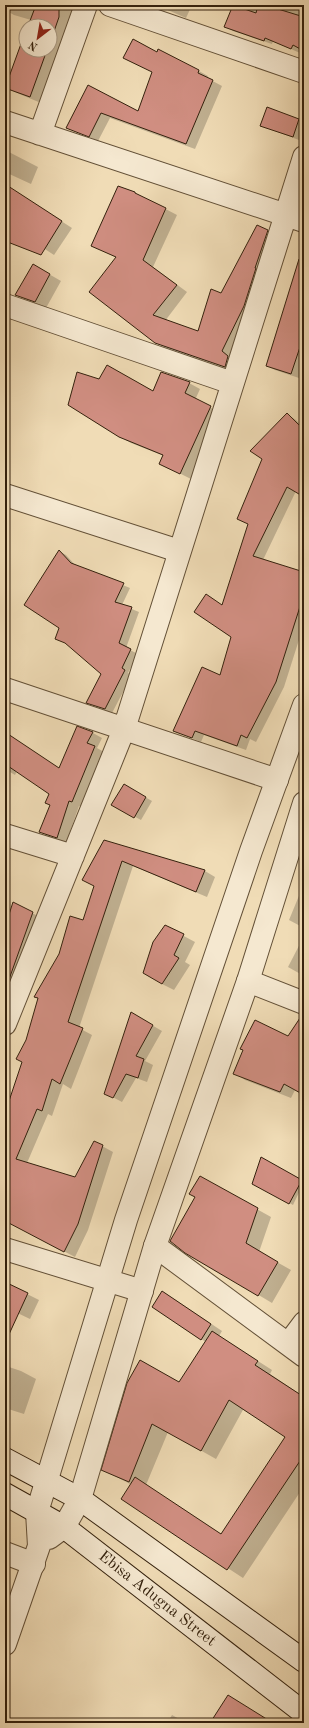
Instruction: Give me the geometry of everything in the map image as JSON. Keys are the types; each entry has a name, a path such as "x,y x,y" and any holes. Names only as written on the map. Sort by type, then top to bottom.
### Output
{"street":[{"path":"40,134 86,5"},
{"path":"110,5 304,72"},
{"path":"5,122 294,218"},
{"path":"5,1024 12,990 73,856 124,729 232,383 294,218 304,158"},
{"path":"5,305 232,383"},
{"path":"5,495 179,551"},
{"path":"5,689 277,780"},
{"path":"5,1644 36,1555 37,1512 126,1220 251,851 304,705"},
{"path":"5,1553 36,1555 64,1527 80,1499 155,1246 248,981 304,803"},
{"path":"5,835 73,856"},
{"path":"248,981 304,1003"},
{"path":"155,1246 296,1349 304,1323"},
{"path":"5,1249 142,1291"},
{"name":"Ebisa Adugna Street","path":"5,1459 47,1480 80,1499 304,1661"},
{"name":"Ebisa Adugna Street","path":"5,1494 64,1527 304,1714"}],"building":[{"path":"36,5 49,5 59,8 58,20 58,18 31,18"},
{"path":"233,5 256,13 258,5 265,5 304,17 304,51 293,45 291,49 265,38 264,41 224,27"},
{"path":"133,39 157,52 158,49 199,70 198,73 213,80 186,144 101,113 89,137 66,128 88,85 138,111 152,72 123,58"},
{"path":"18,52 18,58 44,58 30,97 5,88"},
{"path":"267,107 299,119 293,137 260,126"},
{"path":"5,184 62,221 41,255 5,241"},
{"path":"118,186 135,192 166,208 143,260 177,285 153,315 198,331 211,289 221,293 257,225 268,230 244,306 222,351 228,356 225,367 155,343 89,292 116,257 91,246"},
{"path":"299,259 304,259 304,335 291,374 266,366"},
{"path":"33,264 50,274 35,302 15,295"},
{"path":"107,365 153,391 161,372 190,382 185,393 211,406 180,474 159,464 163,455 119,437 68,405 77,372 99,379"},
{"path":"287,413 304,430 304,497 287,487 253,556 304,572 304,594 276,682 247,738 241,735 237,746 195,731 192,738 173,731 202,667 220,675 231,637 194,612 206,594 222,605 248,524 237,519 262,459 250,451"},
{"path":"59,550 71,563 124,583 115,602 132,607 119,643 131,649 122,668 125,670 105,709 86,703 101,674 65,643 55,639 59,628 24,605"},
{"path":"77,726 93,732 87,743 95,746 72,802 69,801 57,838 39,832 50,805 45,803 49,794 5,764 5,732 59,768"},
{"path":"124,784 146,797 134,818 111,805"},
{"path":"104,840 205,870 196,892 122,861 68,1022 83,1028 60,1084 52,1079 42,1111 37,1109 16,1159 75,1177 94,1141 103,1145 78,1224 64,1252 5,1221 5,1113 22,1062 16,1059 26,1040 38,998 34,997 59,954 70,916 83,920 94,886 82,880"},
{"path":"13,902 33,912 7,985 5,984 5,927"},
{"path":"165,925 184,934 174,955 179,958 162,984 143,973 153,942"},
{"path":"131,1012 153,1025 136,1056 144,1059 138,1078 126,1074 113,1098 104,1094"},
{"path":"302,1015 304,1015 304,1095 284,1084 280,1092 233,1074 243,1050 240,1049 255,1020 288,1036"},
{"path":"261,1157 302,1180 289,1204 252,1184"},
{"path":"200,1176 258,1208 246,1243 278,1262 258,1296 185,1253 170,1241 195,1197 189,1194"},
{"path":"5,1282 28,1293 5,1343"},
{"path":"162,1291 211,1324 201,1340 152,1307"},
{"path":"212,1331 258,1361 255,1365 304,1397 304,1455 227,1570 121,1499 135,1477 221,1534 285,1437 229,1400 201,1451 152,1424 129,1482 101,1470 127,1383 140,1360 179,1382"},
{"path":"228,1695 273,1723 210,1723"}]}
